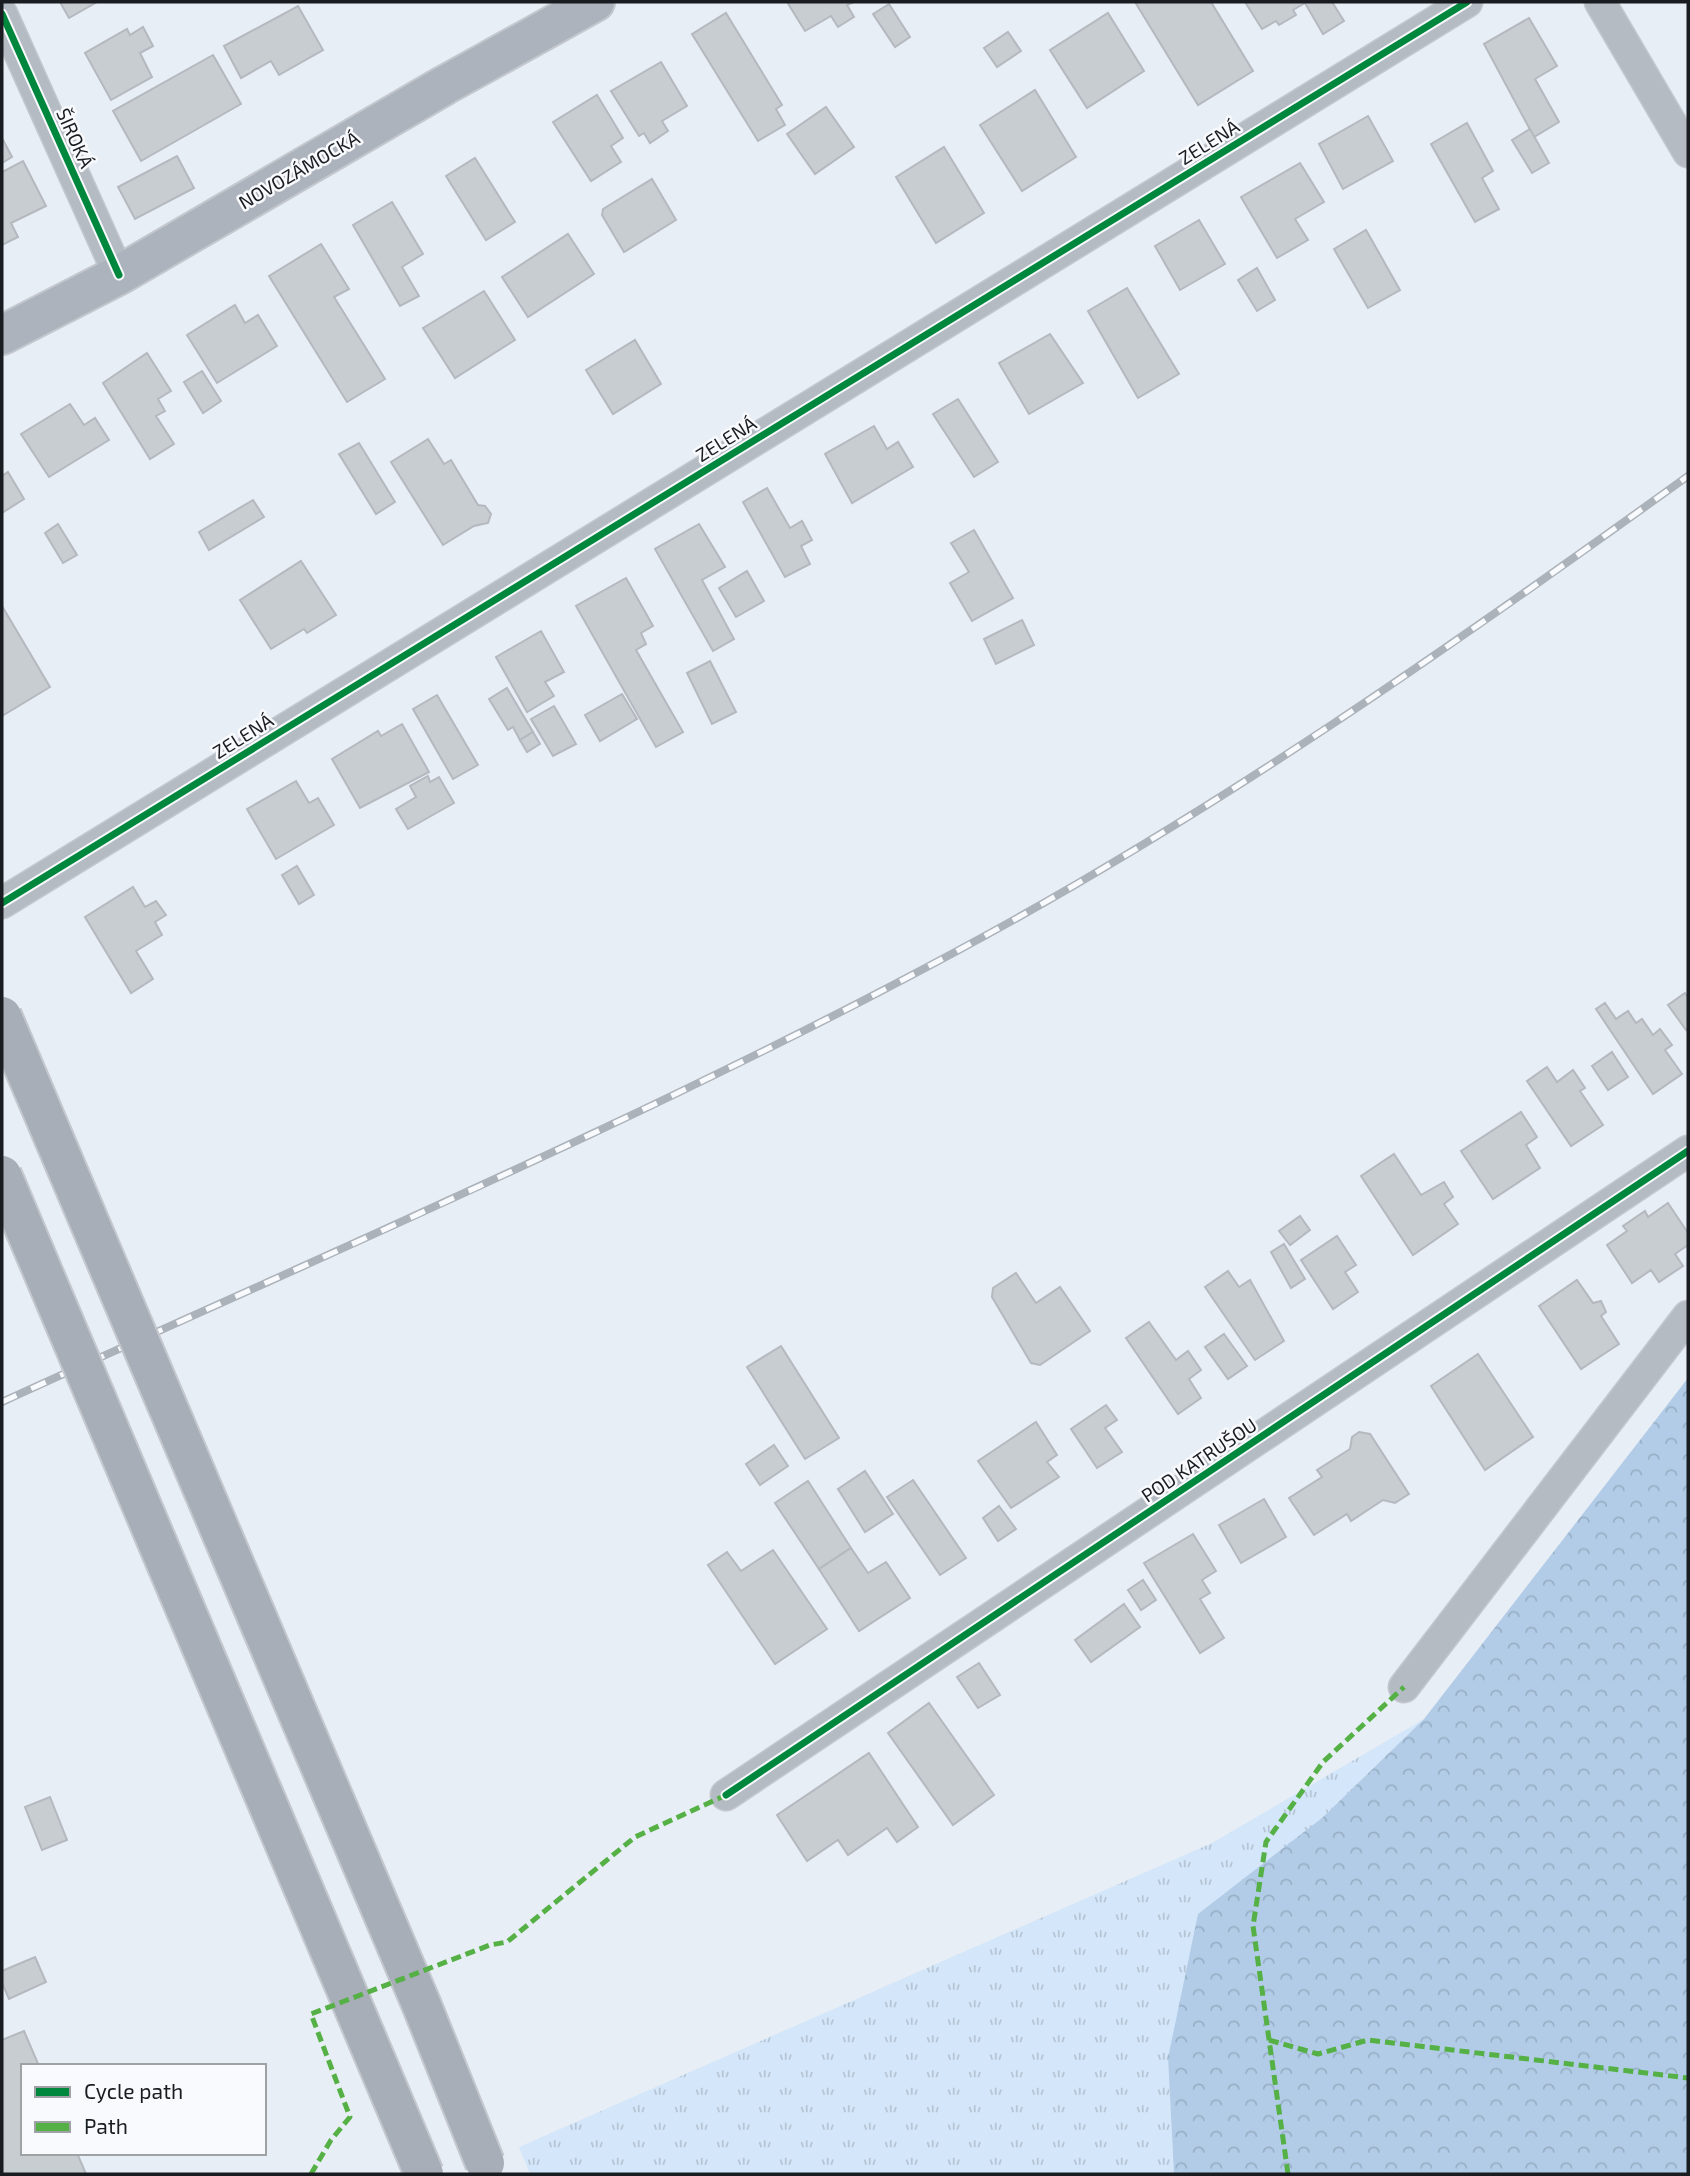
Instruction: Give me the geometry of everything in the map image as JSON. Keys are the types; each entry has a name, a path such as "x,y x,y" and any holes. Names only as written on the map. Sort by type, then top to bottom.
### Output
{"highway":[{"path":"2,1016 422,2006 485,2163"},
{"path":"2,1175 424,2174"}],"main road":[{"name":"NOVOZÁMOCKÁ","path":"2,335 119,275 445,85 573,7"}],"street":[{"name":"ZELENÁ","path":"2,903 1467,2"},
{"path":"1600,2 1688,152"},
{"name":"ŠIROKÁ","path":"2,13 119,275"},
{"name":"POD KATRUŠOU","path":"726,1795 1688,1151"},
{"path":"1404,1687 1688,1316"}],"green space":[{"path":"1688,1378 1688,2174 1174,2174 1168,2058 1198,1914 1322,1818 1424,1719"},
{"path":"1424,1719 1322,1818 1168,2058 1174,2174 530,2174 519,2147 1212,1843"}],"building":[{"path":"60,2 97,2 69,18"},
{"path":"787,2 854,2 847,5 854,17 838,27 831,16 805,31"},
{"path":"1135,2 1211,2 1253,71 1198,105"},
{"path":"1245,2 1332,2 1344,21 1323,34 1305,3 1293,10 1296,15 1279,25 1276,21 1262,29"},
{"path":"889,4 910,37 895,47 873,14"},
{"path":"298,6 323,50 279,75 271,61 241,78 224,46"},
{"path":"726,13 782,105 776,109 785,125 758,141 692,34"},
{"path":"1108,13 1144,71 1087,108 1050,50"},
{"path":"1529,18 1557,66 1535,79 1559,122 1534,137 1484,44"},
{"path":"143,27 153,46 140,53 152,77 111,100 85,53 127,29 130,35"},
{"path":"1008,32 1021,51 997,67 984,48"},
{"path":"213,55 241,104 141,161 113,111"},
{"path":"661,62 687,106 662,121 668,131 650,143 644,133 639,136 611,91"},
{"path":"1035,90 1076,157 1022,191 980,125"},
{"path":"597,95 623,138 611,146 621,162 591,181 553,122"},
{"path":"826,107 854,147 815,174 787,134"},
{"path":"1368,116 1393,161 1343,189 1319,144"},
{"path":"1467,123 1493,171 1482,178 1499,209 1475,222 1431,144"},
{"path":"1530,129 1549,163 1532,173 1512,140"},
{"path":"2,138 12,157 2,163"},
{"path":"944,147 984,213 936,243 896,177"},
{"path":"177,156 194,188 135,219 118,187"},
{"path":"475,158 515,222 486,240 446,176"},
{"path":"23,161 46,206 11,223 18,237 2,245 2,172"},
{"path":"1300,163 1324,202 1295,219 1308,240 1277,258 1241,197"},
{"path":"652,179 676,220 624,252 602,215 603,209"},
{"path":"392,202 423,254 402,267 419,296 400,306 353,225"},
{"path":"1199,220 1225,264 1180,290 1155,246"},
{"path":"1366,230 1400,290 1368,308 1334,249"},
{"path":"568,234 594,274 528,317 502,277"},
{"path":"321,244 349,289 334,297 385,379 347,402 269,276"},
{"path":"1257,268 1275,300 1257,311 1238,280"},
{"path":"1127,288 1179,374 1138,398 1088,311"},
{"path":"484,291 515,340 455,378 423,328"},
{"path":"235,305 245,323 258,315 277,346 217,383 187,335"},
{"path":"1050,334 1083,383 1029,414 999,363"},
{"path":"635,340 661,384 613,414 586,370"},
{"path":"147,353 171,391 158,399 165,411 156,416 174,444 150,459 103,383"},
{"path":"202,371 221,401 203,413 184,382"},
{"path":"958,399 998,462 974,477 933,414"},
{"path":"70,404 84,425 95,418 109,440 49,477 21,434"},
{"path":"874,426 887,449 898,442 913,467 852,503 825,454"},
{"path":"428,439 444,464 451,460 478,505 485,506 491,514 488,523 474,526 443,545 391,462"},
{"path":"359,443 395,502 376,514 339,454"},
{"path":"8,472 24,499 2,513 2,476"},
{"path":"767,488 790,528 802,521 812,540 801,546 810,564 785,577 743,502"},
{"path":"253,500 264,517 209,550 199,532"},
{"path":"58,524 77,555 63,563 45,533"},
{"path":"699,524 725,567 702,580 734,639 713,651 655,549"},
{"path":"974,530 1013,598 972,621 950,583 969,572 951,543"},
{"path":"301,561 336,615 307,633 304,629 271,649 240,600"},
{"path":"747,571 764,601 736,617 719,588"},
{"path":"626,578 653,626 641,633 646,644 636,650 683,732 656,747 576,606"},
{"path":"2,606 50,687 2,716"},
{"path":"1022,620 1034,645 996,664 984,639"},
{"path":"541,631 564,672 545,682 554,696 527,712 496,657"},
{"path":"710,661 736,712 712,724 687,673"},
{"path":"507,688 533,732 520,740 513,727 508,730 489,699"},
{"path":"622,694 637,719 600,741 585,715"},
{"path":"437,695 478,765 453,779 413,709"},
{"path":"554,706 576,744 553,756 531,719"},
{"path":"402,724 429,772 360,808 332,759 378,731 381,736"},
{"path":"533,732 540,744 527,752 520,740"},
{"path":"428,776 430,782 439,777 454,803 408,829 396,809 416,797 410,786"},
{"path":"296,781 309,803 318,798 334,825 276,859 247,809"},
{"path":"297,866 314,895 299,904 282,875"},
{"path":"133,887 145,907 156,901 166,915 155,922 162,935 136,951 153,979 131,993 85,917"},
{"path":"1685,993 1688,998 1686,1030 1668,1005"},
{"path":"1605,1003 1616,1019 1628,1011 1636,1023 1642,1019 1653,1035 1660,1029 1672,1045 1665,1050 1682,1074 1653,1094 1596,1009"},
{"path":"1612,1052 1628,1077 1608,1090 1592,1066"},
{"path":"1547,1067 1557,1082 1573,1070 1585,1088 1580,1091 1603,1125 1571,1146 1527,1081"},
{"path":"1521,1112 1537,1137 1526,1145 1540,1168 1493,1199 1461,1151"},
{"path":"1394,1154 1421,1195 1444,1182 1453,1197 1444,1204 1458,1224 1413,1255 1361,1176"},
{"path":"1668,1203 1688,1233 1688,1245 1675,1254 1683,1266 1659,1282 1651,1270 1632,1283 1607,1245 1627,1231 1623,1226 1645,1211 1648,1217"},
{"path":"1300,1216 1310,1230 1290,1245 1279,1231"},
{"path":"1337,1236 1356,1265 1345,1272 1358,1292 1333,1309 1301,1260"},
{"path":"1284,1244 1305,1279 1291,1288 1271,1252"},
{"path":"1228,1271 1239,1287 1250,1280 1284,1341 1255,1360 1205,1287"},
{"path":"1016,1273 1036,1303 1060,1287 1090,1331 1040,1365 1031,1363 992,1297 993,1288"},
{"path":"1577,1280 1593,1303 1601,1301 1606,1312 1601,1316 1619,1344 1581,1369 1539,1306"},
{"path":"1149,1322 1176,1360 1188,1351 1201,1370 1189,1379 1201,1398 1178,1414 1126,1338"},
{"path":"1224,1334 1247,1366 1228,1379 1205,1347"},
{"path":"781,1346 839,1438 805,1459 747,1367"},
{"path":"1478,1354 1533,1437 1485,1470 1431,1386"},
{"path":"1106,1405 1117,1420 1105,1428 1122,1452 1097,1468 1071,1429"},
{"path":"1036,1422 1057,1455 1047,1462 1059,1477 1011,1508 978,1461"},
{"path":"1359,1432 1370,1434 1409,1494 1395,1503 1383,1500 1351,1521 1347,1514 1314,1535 1289,1498 1322,1477 1317,1470 1350,1449 1352,1437"},
{"path":"774,1445 788,1466 760,1485 746,1464"},
{"path":"865,1471 893,1514 865,1532 838,1489"},
{"path":"913,1480 966,1558 940,1575 887,1497"},
{"path":"808,1481 851,1548 819,1569 775,1503"},
{"path":"1264,1499 1286,1537 1241,1563 1219,1525"},
{"path":"999,1506 1016,1529 998,1541 983,1518"},
{"path":"1193,1534 1216,1571 1202,1580 1210,1593 1200,1599 1224,1638 1200,1653 1144,1563"},
{"path":"851,1548 868,1573 886,1562 910,1598 859,1631 819,1569"},
{"path":"773,1550 827,1629 775,1664 708,1565 727,1552 741,1571"},
{"path":"1143,1580 1156,1600 1141,1610 1128,1590"},
{"path":"1124,1604 1140,1627 1091,1662 1075,1640"},
{"path":"979,1663 1000,1695 978,1708 957,1677"},
{"path":"929,1703 994,1795 953,1825 888,1733"},
{"path":"869,1753 918,1827 897,1842 887,1828 848,1855 838,1840 807,1861 777,1815"},
{"path":"50,1797 67,1840 42,1850 25,1807"},
{"path":"35,1957 46,1982 9,1999 2,1983 2,1971"},
{"path":"24,2031 38,2064 21,2064 21,2155 78,2155 86,2174 2,2174 2,2040"}],"railway":[{"path":"2,1402 603,1129 957,951 1146,842 1330,726 1510,603 1688,476"}],"marked path":[{"path":"1288,2174 1253,1926 1266,1842 1323,1762 1404,1687"},
{"path":"311,2174 331,2140 350,2117 311,2014 490,1945 507,1942 635,1837 726,1795"},
{"path":"1269,2040 1318,2054 1368,2040 1688,2078"}],"cycle path":[{"path":"2,903 1467,2"},
{"path":"2,14 119,275"},
{"path":"726,1795 1688,1151"}]}
